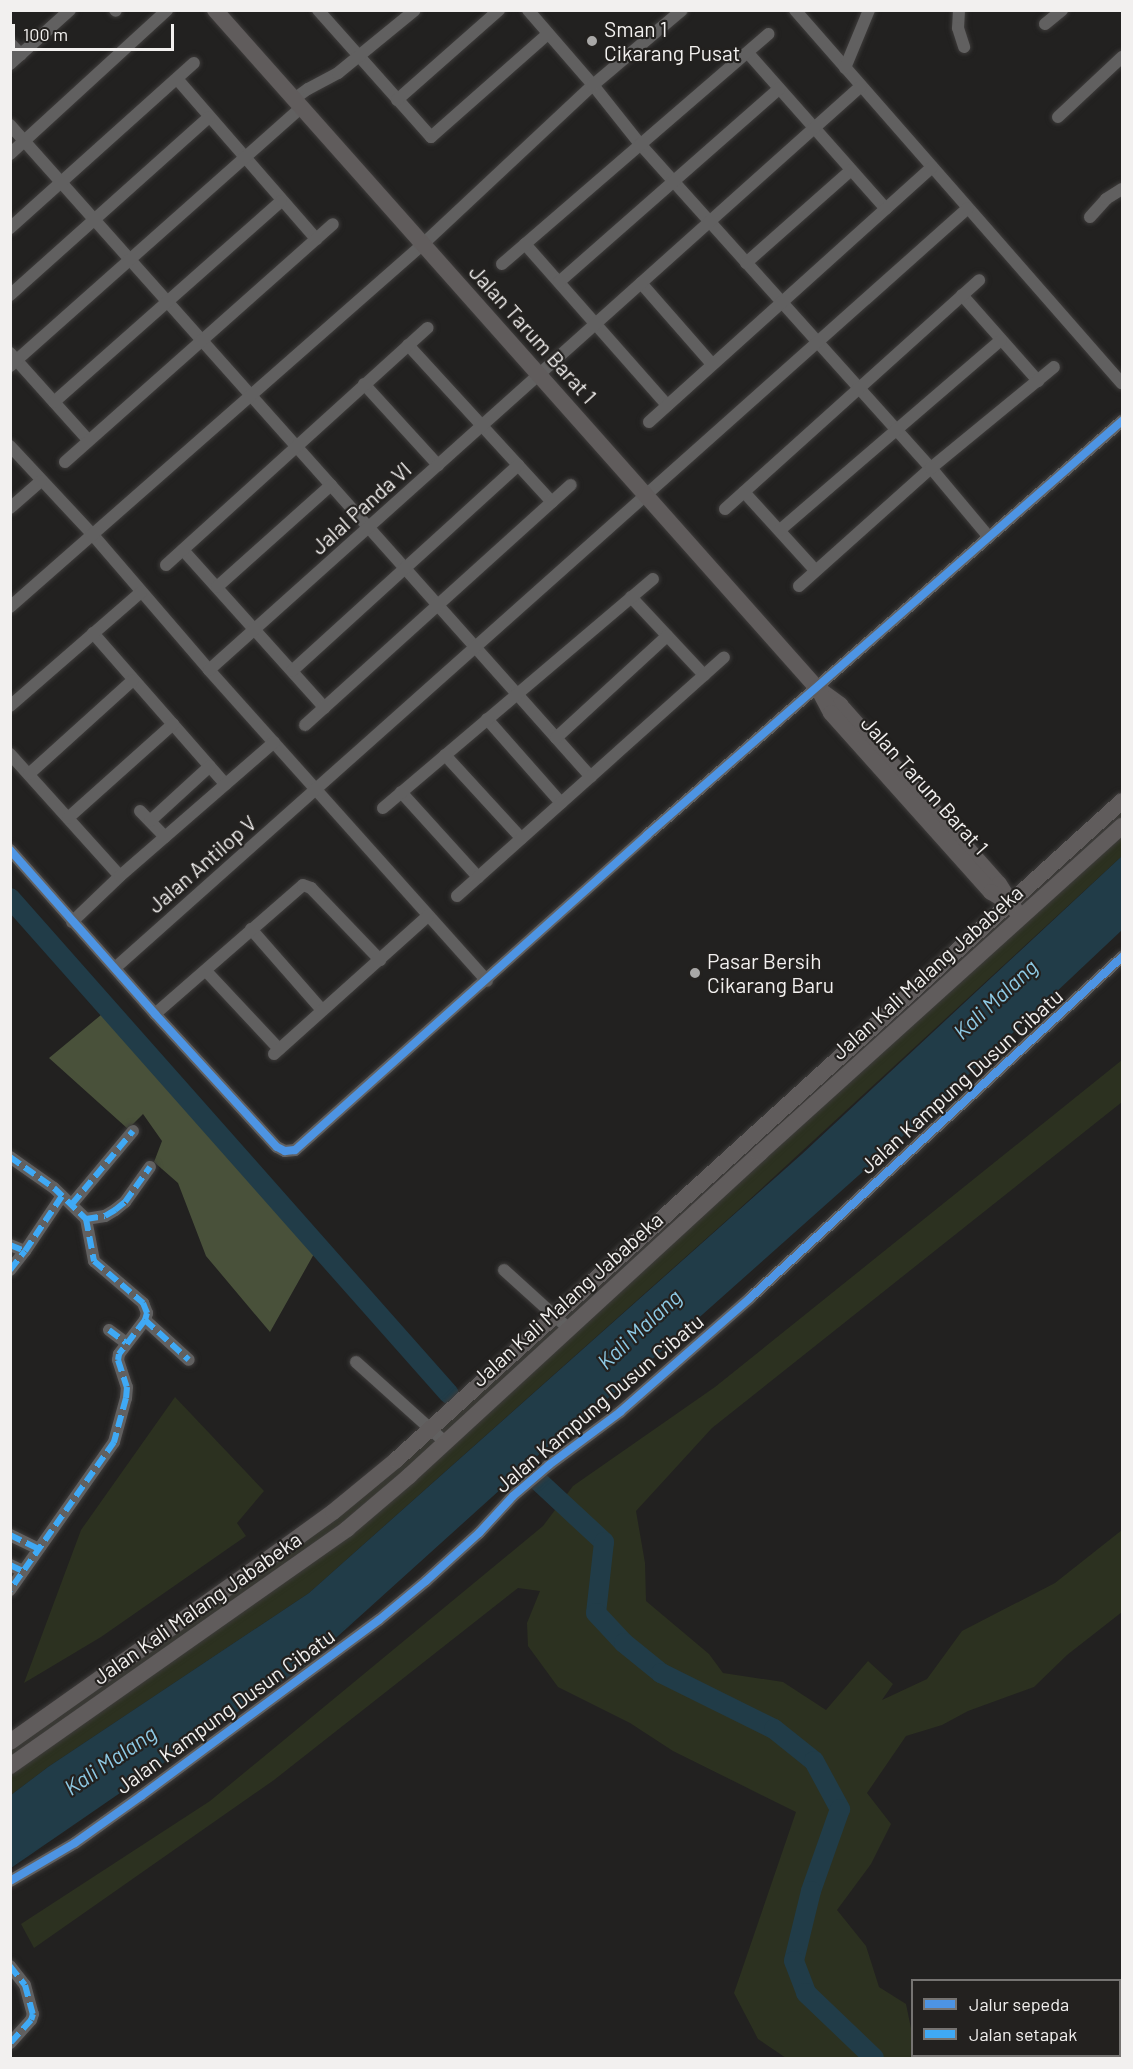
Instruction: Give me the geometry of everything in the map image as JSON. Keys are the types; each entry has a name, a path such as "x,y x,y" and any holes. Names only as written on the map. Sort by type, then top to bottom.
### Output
{"main road":[{"name":"Jalan Tarum Barat 1","path":"215,10 818,688 831,713 900,791 991,892 1009,903 1022,917"},
{"name":"Jalan Kali Malang Jababeka","path":"10,1742 126,1662 333,1512 435,1425 1122,801"},
{"name":"Jalan Kali Malang Jababeka","path":"10,1766 346,1529 450,1438 1122,826"},
{"path":"126,1662 138,1677"}],"street":[{"path":"10,154 167,10"},
{"path":"88,440 13,360 245,158 298,104 415,10"},
{"path":"397,100 499,10"},
{"path":"528,10 673,182 857,389 931,468 989,537"},
{"path":"10,607 423,244 593,85 682,10"},
{"path":"795,10 1122,383"},
{"path":"845,68 869,10"},
{"path":"959,10 958,28 964,47"},
{"path":"1045,24 1062,10"},
{"path":"10,64 62,13"},
{"path":"325,13 359,57 428,135 433,136 548,34"},
{"path":"502,264 768,34"},
{"path":"10,43 21,55"},
{"path":"748,53 886,209"},
{"path":"1058,117 1122,57"},
{"path":"10,228 178,80 194,63"},
{"path":"178,80 316,239"},
{"name":"Jalal Panda VI","path":"209,670 861,86"},
{"path":"559,282 779,89"},
{"path":"10,295 209,117"},
{"path":"10,125 591,777"},
{"path":"648,422 932,168"},
{"path":"746,263 850,170"},
{"path":"1090,217 1106,199 1122,189"},
{"path":"54,402 281,201"},
{"name":"Jalan Antilop V","path":"115,968 968,208"},
{"path":"64,462 333,224"},
{"path":"525,244 667,405"},
{"path":"725,509 979,280"},
{"path":"640,283 712,364"},
{"path":"962,295 1038,381"},
{"path":"166,565 427,328"},
{"path":"780,530 1001,340"},
{"path":"408,345 552,502"},
{"path":"799,586 931,468 1054,367"},
{"path":"364,384 438,465"},
{"path":"10,850 72,922 277,1147 289,1151 295,1150 488,981 647,835 1122,421"},
{"path":"10,446 93,535 209,670 488,981"},
{"path":"292,671 518,465"},
{"path":"10,508 41,481"},
{"path":"217,587 331,485"},
{"path":"305,725 571,485"},
{"path":"744,492 815,570"},
{"path":"183,550 325,708"},
{"path":"383,808 653,579"},
{"path":"10,706 141,592"},
{"path":"631,597 704,675"},
{"path":"93,633 225,784"},
{"path":"556,738 667,636"},
{"path":"457,896 724,657"},
{"path":"29,774 133,680"},
{"path":"487,719 561,803"},
{"path":"68,818 173,723"},
{"path":"72,922 120,876 274,742"},
{"path":"10,754 120,876"},
{"path":"445,755 521,838"},
{"path":"150,821 210,766"},
{"path":"401,792 478,877"},
{"path":"140,811 165,837"},
{"path":"155,1014 299,886 307,885 380,960"},
{"path":"206,970 277,1052 428,916"},
{"path":"251,929 322,1010"},
{"name":"Jalan Kampung Dusun Cibatu","path":"10,1881 75,1843 379,1620 450,1560 513,1496 549,1465 620,1412 733,1313 1122,957"},
{"path":"10,1270 67,1200 133,1131"},
{"path":"10,1157 24,1164 86,1218 94,1261 143,1303 147,1313 145,1320 126,1343 118,1360 127,1387 114,1442 37,1548 10,1590"},
{"path":"86,1218 105,1216 115,1210 125,1202 150,1167"},
{"path":"10,1245 25,1251"},
{"path":"504,1270 569,1329"},
{"path":"145,1320 189,1360"},
{"path":"109,1330 126,1343"},
{"path":"356,1362 450,1438"},
{"path":"10,1535 37,1548"},
{"path":"10,1565 22,1571"},
{"path":"10,1966 25,1985 33,2014 31,2020 10,2043"}],"green space":[{"path":"1122,801 1122,856 736,1212 309,1593 48,1767 11,1795 11,1742 333,1512"},
{"path":"107,1010 319,1245 270,1332 206,1256 178,1183 154,1162 162,1141 143,1114 128,1129 49,1058"},
{"path":"1122,1060 1122,1102 712,1428 636,1511 645,1563 646,1601 709,1654 723,1673 783,1682 826,1710 868,1661 893,1684 882,1700 927,1679 962,1631 1055,1583 1122,1530 1122,1612 1067,1655 1034,1687 968,1711 942,1725 906,1736 867,1793 891,1824 871,1864 837,1910 866,1946 879,1987 906,2004 911,2028 911,2057 923,2058 786,2058 758,2039 734,1993 796,1812 673,1751 630,1723 558,1687 528,1646 527,1623 540,1591 518,1588 274,1780 34,1948 21,1924 210,1801 543,1526 573,1486 715,1387"},
{"path":"175,1397 264,1491 237,1523 246,1536 101,1637 24,1683 81,1530"}],"water":[{"name":"Kali Malang","path":"1122,856 1122,930 913,1127 611,1396 544,1450 306,1665 11,1868 11,1795 48,1767 309,1593 802,1154"}],"waterway":[{"path":"10,898 449,1394"},
{"path":"533,1476 604,1542 596,1613 624,1643 661,1673 774,1729 814,1761 840,1809 811,1891 794,1961 806,1993 874,2058"}],"marked path":[{"path":"72,1204 133,1131"},
{"path":"10,1157 54,1188 86,1219 94,1261 143,1303 147,1313 145,1320 119,1354 118,1360 127,1387 114,1442 10,1590"},
{"path":"86,1219 105,1216 125,1202 150,1167"},
{"path":"10,1245 25,1251 62,1196"},
{"path":"10,1270 25,1251"},
{"path":"145,1320 189,1360"},
{"path":"109,1330 126,1343"},
{"path":"10,1535 37,1548"},
{"path":"10,1565 23,1571"},
{"path":"10,1966 25,1985 33,2014 31,2020 10,2043"}],"cycle path":[{"path":"10,850 155,1014 277,1147 285,1151 295,1150 647,835 1122,421"},
{"path":"10,1881 75,1843 141,1796 379,1620 426,1581 479,1533 513,1496 549,1465 620,1412 750,1298 1122,957"}],"place":[{"name":"Sman 1 Cikarang Pusat","path":"592,41"},
{"name":"Pasar Bersih Cikarang Baru","path":"695,973"}]}
